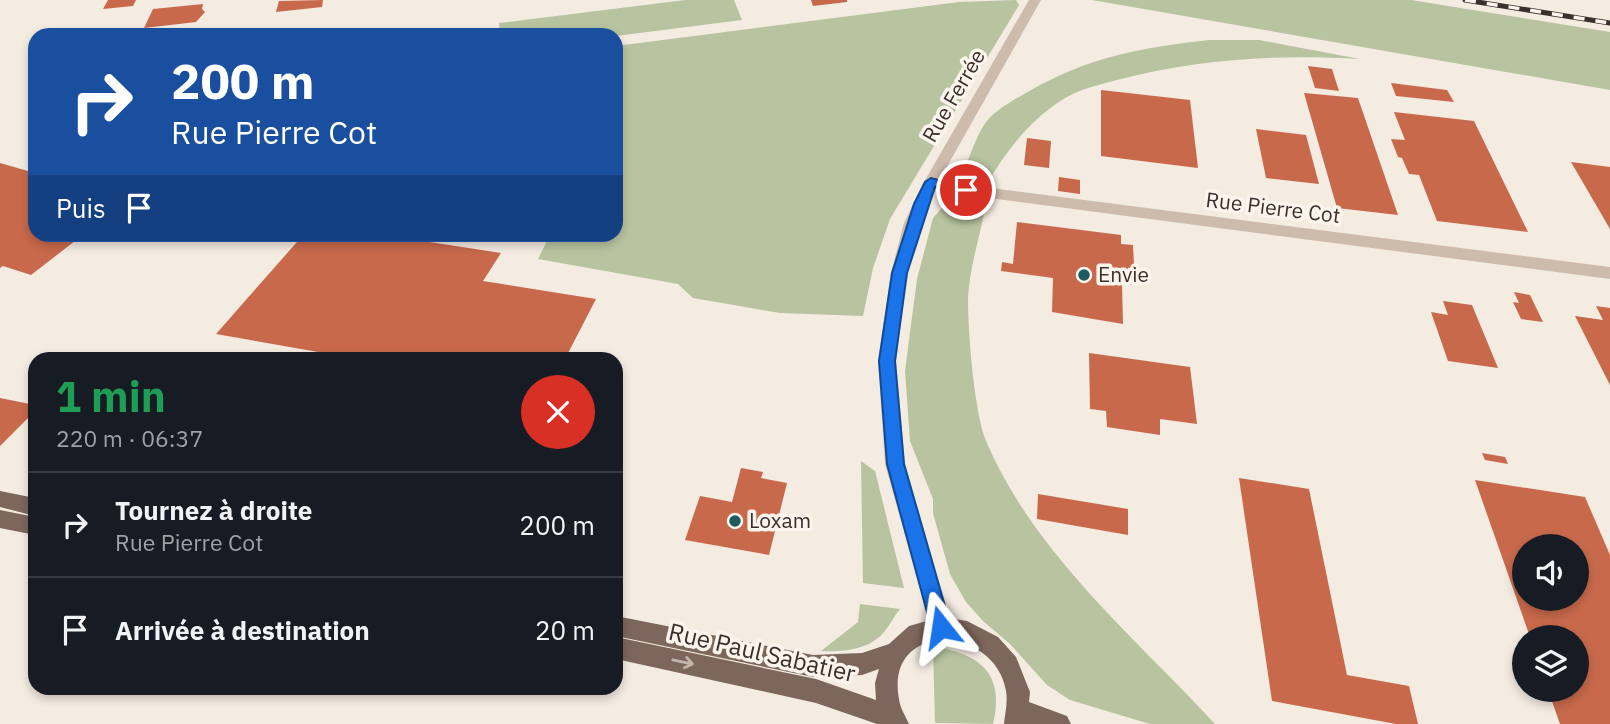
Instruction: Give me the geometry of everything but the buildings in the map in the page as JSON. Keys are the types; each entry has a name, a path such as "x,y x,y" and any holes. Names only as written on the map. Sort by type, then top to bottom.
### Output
{"main road":[{"path":"0,499 28,505"},
{"path":"0,519 28,525"},
{"name":"Rue Paul Sabatier","path":"623,627 813,666 862,664 895,653"},
{"path":"895,721 885,684 895,653 907,640 923,631 941,627 971,633 998,650 1012,668 1019,689 1017,717 1059,724"},
{"name":"Rue Paul Sabatier","path":"623,650 816,691 895,721"}],"street":[{"name":"Rue Ferrée","path":"941,627 895,464 887,361 900,273 912,223 931,182 1035,0"},
{"name":"Rue Pierre Cot","path":"931,182 966,190 1610,273"}],"green space":[{"path":"685,0 734,0 742,20 623,35 623,28 499,28 499,23"},
{"path":"1016,0 1019,5 890,219 873,268 863,316 780,313 693,298 678,284 538,259 546,242 623,242 623,45 959,2"},
{"path":"1092,0 1411,0 1610,32 1610,90"},
{"path":"1209,40 1259,40 1360,59 1298,57 1238,60 1177,67 1117,80 1075,93 1050,108 1020,136 988,182 968,160 982,129 992,116 1009,103 1049,81 1114,56"},
{"path":"980,200 986,205 970,276 968,314 975,392 986,441 1031,521 1058,557 1119,625 1215,724 1150,724 1070,700 1047,685 1010,644 983,621 966,602 950,574 933,513 933,499 910,441 905,371 917,279 933,218 942,208 955,202"},
{"path":"861,461 875,471 904,588 863,583"},
{"path":"860,604 900,609 884,632 871,643 846,650 821,651 858,622"},
{"path":"933,647 964,655 985,669 992,679 995,692 993,724 935,723"}],"railway":[{"path":"1465,0 1610,23"}],"place":[{"name":"Envie","path":"1084,275"},
{"name":"Loxam","path":"735,521"}],"route":[{"path":"941,627 895,464 887,361 900,273 912,223 920,204 931,182 966,190"}]}
